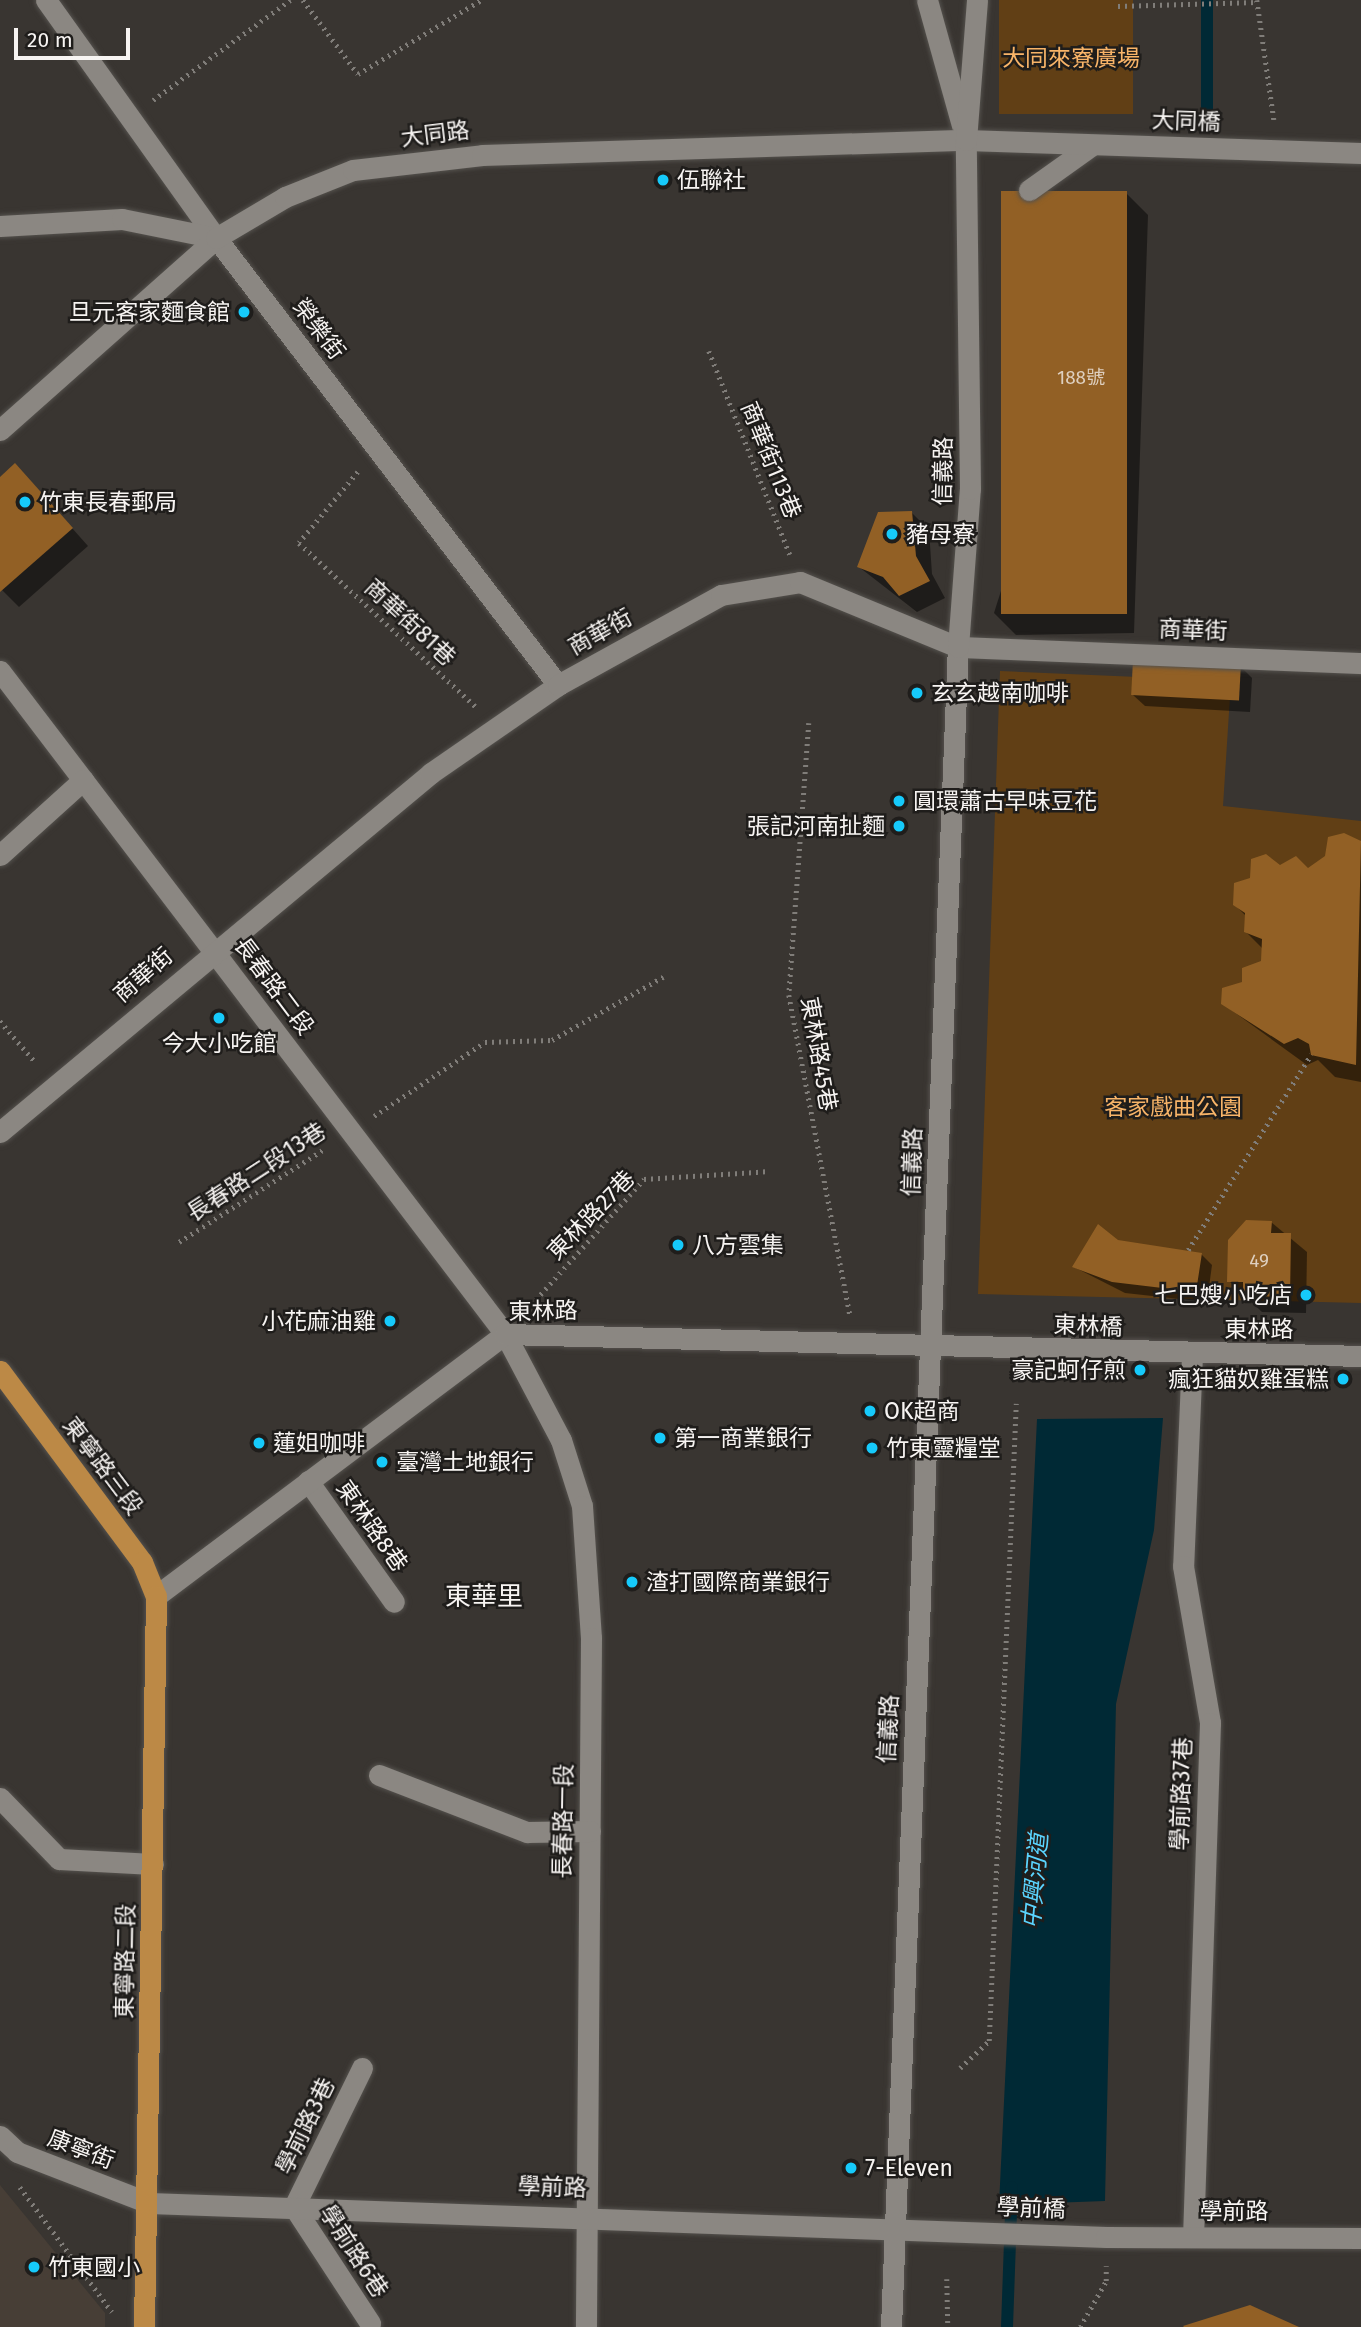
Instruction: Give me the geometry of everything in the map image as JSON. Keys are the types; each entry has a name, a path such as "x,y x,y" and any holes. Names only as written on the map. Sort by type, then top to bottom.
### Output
{"main road":[{"name":"東寧路三段","path":"0,1371 142,1562 156,1595"},
{"name":"東寧路二段","path":"144,2327 149,2203 156,1595"}],"street":[{"name":"榮樂街","path":"46,0 216,238 558,685"},
{"path":"926,0 966,140"},
{"name":"信義路","path":"891,2327 892,2228 931,1348 958,647 970,489 966,140 977,0"},
{"name":"大同路","path":"0,430 216,238 285,197 353,170 482,155 966,140 1092,145"},
{"path":"1029,190 1092,145"},
{"name":"大同橋","path":"1092,145 1278,150"},
{"path":"1278,150 1361,153"},
{"path":"0,226 122,219 216,238"},
{"name":"商華街","path":"0,1132 213,950 497,727 558,685 721,595 800,582 958,647 1361,663"},
{"name":"長春路二段","path":"0,671 505,1334"},
{"path":"0,855 83,780"},
{"name":"東林路","path":"156,1595 505,1334 1017,1350"},
{"name":"長春路一段","path":"505,1334 561,1440 582,1506 591,1638 586,2327"},
{"name":"東林橋","path":"1017,1350 1156,1355"},
{"name":"東林路","path":"1156,1355 1361,1356"},
{"name":"學前路37巷","path":"1192,1355 1183,1566 1210,1723 1193,2237"},
{"name":"東林路8巷","path":"308,1481 394,1602"},
{"path":"379,1775 527,1832 590,1831"},
{"path":"0,1798 59,1859 153,1864"},
{"name":"學前路3巷","path":"294,2207 362,2068"},
{"name":"康寧街","path":"0,2136 17,2152 149,2203"},
{"name":"學前路","path":"149,2203 586,2214 954,2232"},
{"name":"學前路6巷","path":"294,2207 370,2323"},
{"name":"學前橋","path":"954,2232 1106,2237"},
{"name":"學前路","path":"1106,2237 1361,2238"}],"path":[{"path":"130,118 290,0"},
{"path":"303,0 358,74 481,0"},
{"path":"1118,6 1257,1 1278,150"},
{"name":"商華街113巷","path":"709,351 800,582"},
{"name":"商華街81巷","path":"377,449 299,543 497,727"},
{"name":"東林路45巷","path":"809,723 789,995 856,1346"},
{"name":"長春路二段13巷","path":"179,1242 485,1042 552,1040 663,977"},
{"path":"0,1021 55,1085"},
{"path":"1188,1250 1311,1055"},
{"name":"東林路27巷","path":"505,1334 644,1179 769,1171"},
{"path":"960,2067 989,2041 1016,1404"},
{"path":"15,2180 113,2320"},
{"path":"1080,2327 1106,2281 1106,2237"},
{"path":"947,2279 948,2327"}],"shaded area":[{"name":"竹東國小","path":"0,2185 105,2313 105,2327 0,2327"}],"green space":[{"name":"大同來寮廣場","path":"999,0 1133,0 1133,114 999,114"},
{"name":"客家戲曲公園","path":"1000,671 1231,681 1223,806 1361,821 1361,1303 978,1294"}],"water":[{"path":"1163,1418 1154,1530 1116,1704 1105,2201 999,2205 1037,1419"}],"building":[{"path":"1001,191 1127,191 1127,614 1001,614"},
{"name":"竹東長春郵局","path":"15,463 73,528 0,592 0,477"},
{"name":"豬母寮","path":"912,511 916,556 930,581 899,596 883,577 857,567 878,512"},
{"path":"1133,660 1241,666 1239,701 1131,695"},
{"path":"1344,833 1361,841 1356,1065 1311,1055 1309,1044 1298,1038 1284,1044 1221,1004 1222,988 1242,982 1242,968 1261,961 1262,939 1244,932 1245,913 1233,905 1234,883 1250,878 1251,859 1266,854 1280,865 1296,856 1308,868 1325,856 1328,837"},
{"path":"1246,1220 1272,1221 1271,1233 1291,1233 1290,1297 1243,1296 1243,1282 1227,1282 1228,1240"},
{"path":"1098,1224 1118,1240 1202,1253 1196,1292 1112,1282 1072,1267"},
{"path":"1250,2305 1299,2327 1183,2326"}],"waterway":[{"name":"中興河道","path":"1207,0 1207,117"},
{"name":"中興河道","path":"1007,2327 1012,2187"}],"place":[{"name":"伍聯社","path":"663,180"},
{"name":"旦元客家麵食館","path":"244,312"},
{"name":"竹東長春郵局","path":"25,502"},
{"name":"豬母寮","path":"892,534"},
{"name":"玄玄越南咖啡","path":"917,693"},
{"name":"圓環蕭古早味豆花","path":"899,801"},
{"name":"張記河南扯麵","path":"899,826"},
{"name":"今大小吃館","path":"219,1018"},
{"name":"八方雲集","path":"678,1245"},
{"name":"七巴嫂小吃店","path":"1306,1295"},
{"name":"小花麻油雞","path":"390,1321"},
{"name":"豪記蚵仔煎","path":"1140,1370"},
{"name":"瘋狂貓奴雞蛋糕","path":"1343,1379"},
{"name":"OK超商","path":"870,1411"},
{"name":"第一商業銀行","path":"660,1438"},
{"name":"蓮姐咖啡","path":"259,1443"},
{"name":"竹東靈糧堂","path":"872,1448"},
{"name":"臺灣土地銀行","path":"382,1462"},
{"name":"渣打國際商業銀行","path":"632,1582"},
{"name":"7-Eleven","path":"851,2168"},
{"name":"竹東國小","path":"34,2267"}],"district":[{"name":"東華里","path":"484,1597"}]}
